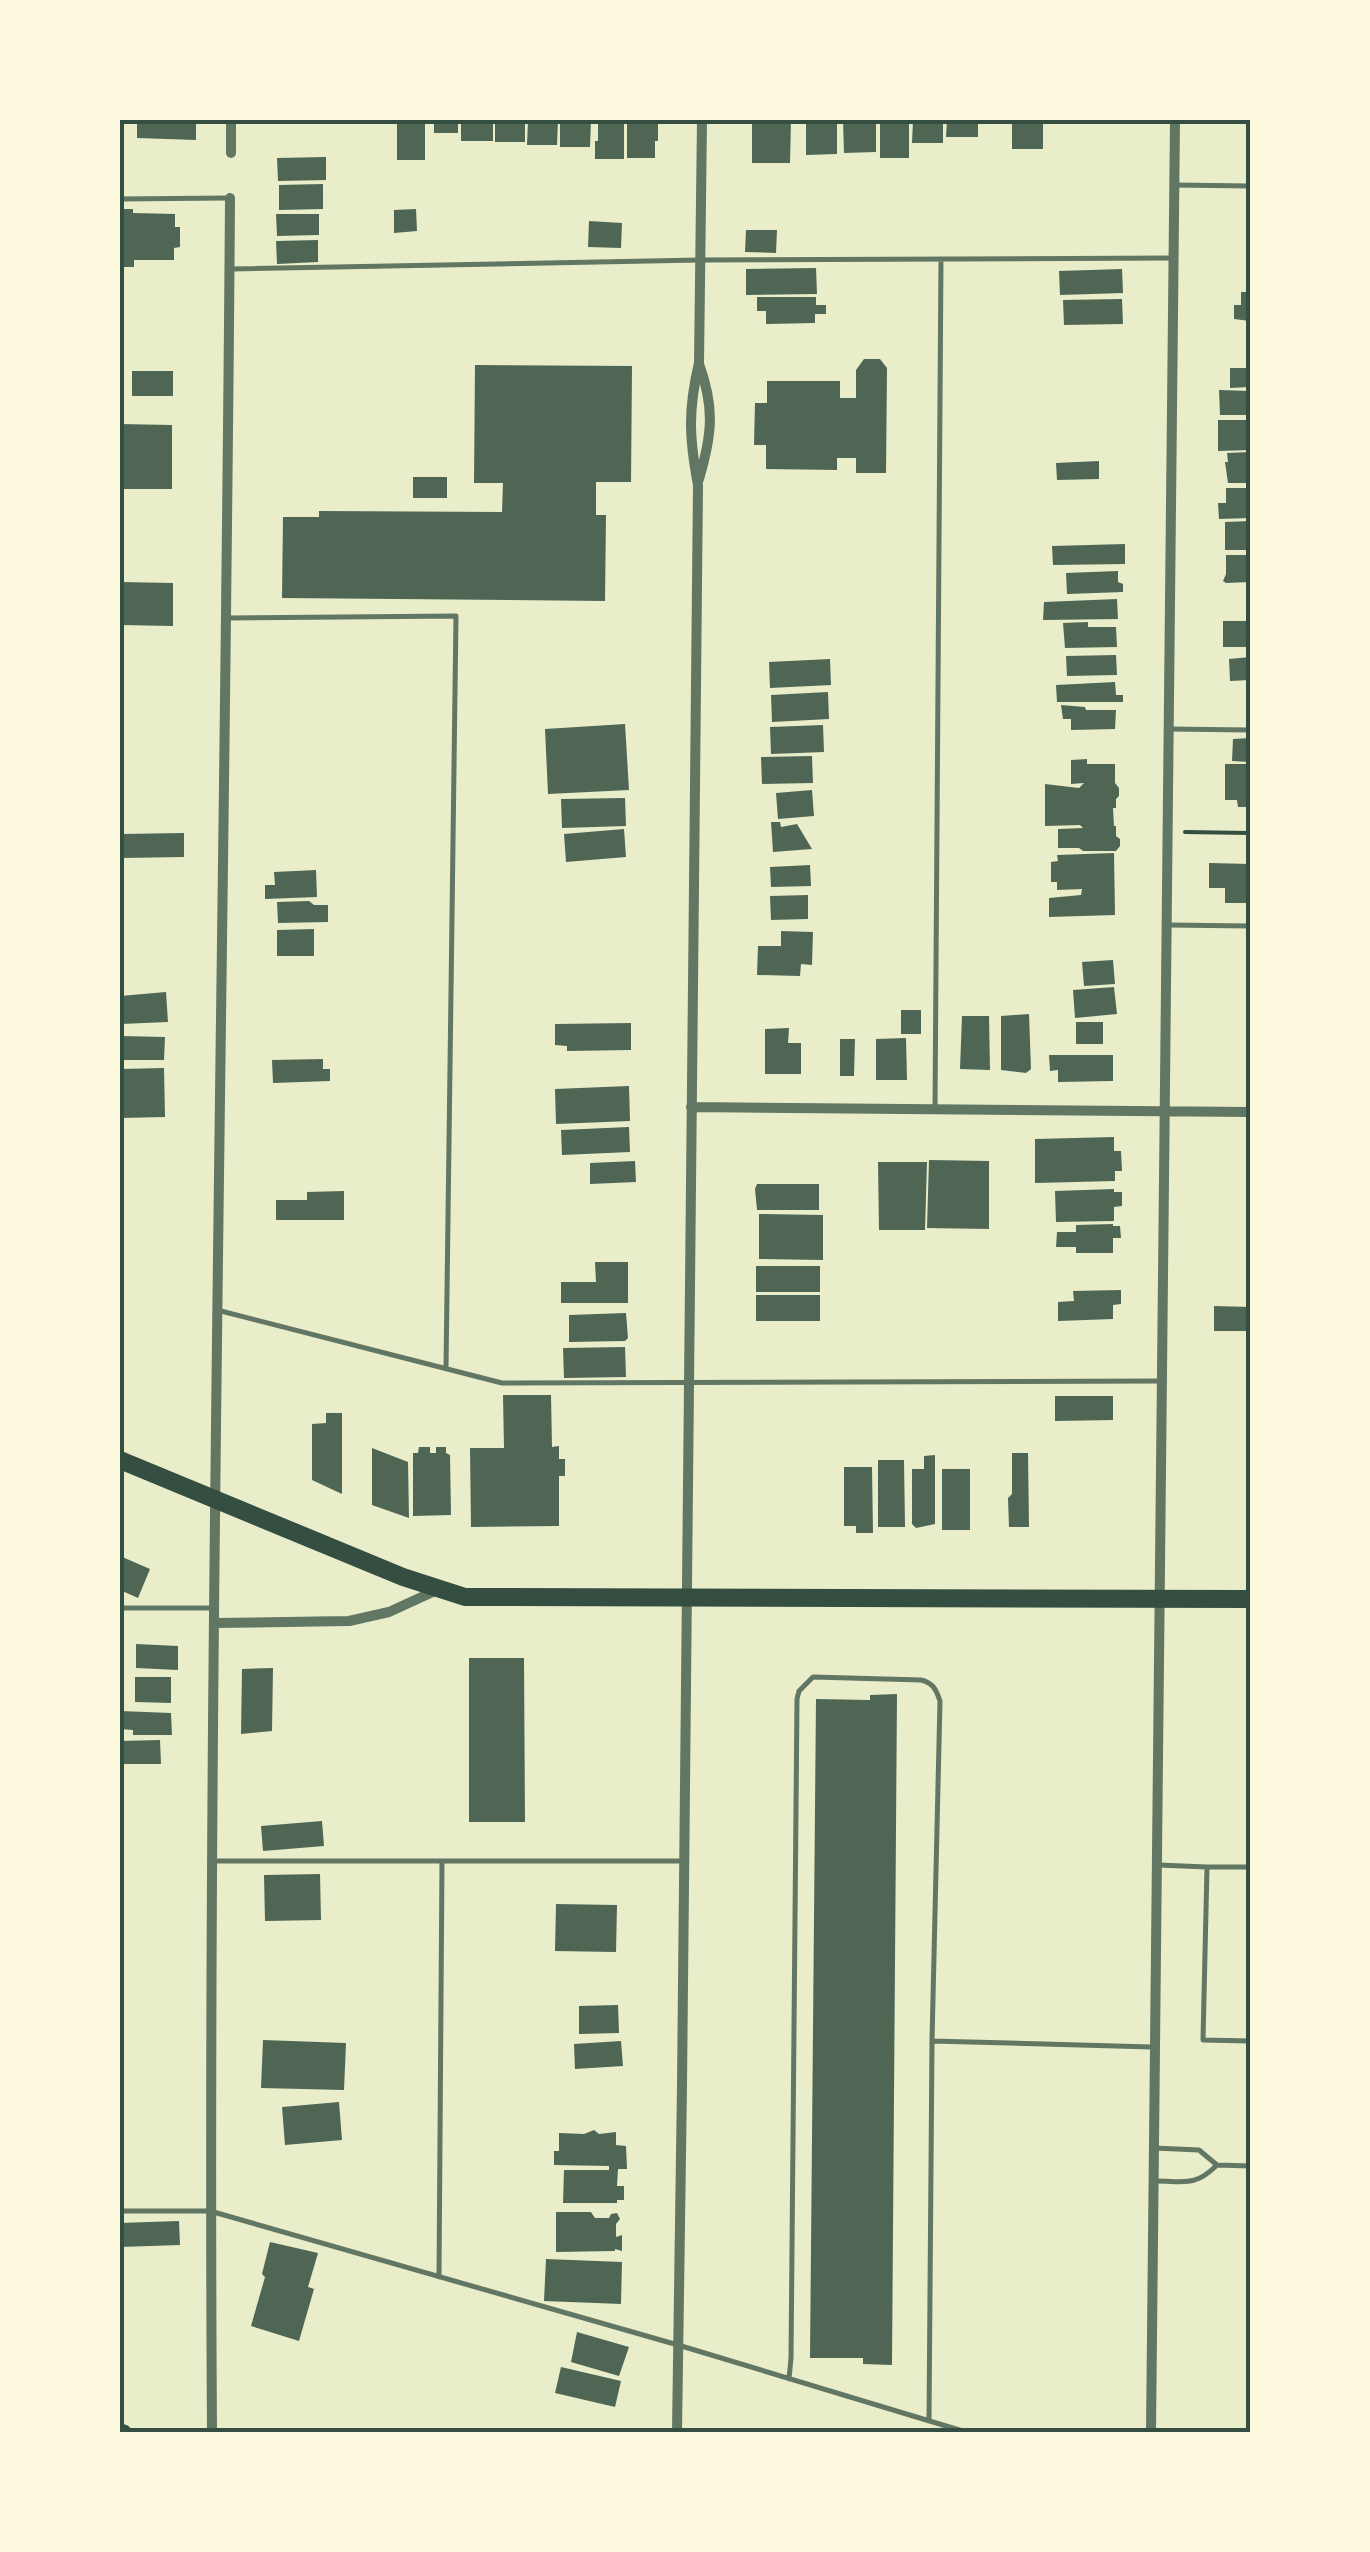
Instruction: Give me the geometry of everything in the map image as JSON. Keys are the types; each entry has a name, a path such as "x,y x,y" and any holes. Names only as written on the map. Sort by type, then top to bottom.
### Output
{"main road":[{"path":"120,1460 466,1598 1250,1599"}],"street":[{"path":"230,153 231,120"},
{"path":"677,2432 698,485 690,429 699,363 702,120"},
{"path":"1150,2432 1175,120"},
{"path":"212,2432 214,1608 230,198"},
{"path":"698,485 711,419 708,388 699,363"},
{"path":"692,1107 1250,1112"},
{"path":"214,1622 348,1622 389,1612 438,1590"}],"lane":[{"path":"1174,185 1250,186"},
{"path":"120,199 230,198"},
{"path":"230,269 700,260 1173,258"},
{"path":"935,1109 941,259"},
{"path":"226,618 456,616 446,1368"},
{"path":"1169,729 1250,730"},
{"path":"1168,925 1250,926"},
{"path":"217,1310 502,1383 1164,1381"},
{"path":"120,1608 214,1608"},
{"path":"789,2379 797,1699 812,1677 921,1680 930,1682 940,1701 929,2421"},
{"path":"213,1861 684,1861"},
{"path":"439,2277 442,1861"},
{"path":"1158,1865 1250,1868"},
{"path":"1207,1867 1203,2040 1250,2041"},
{"path":"932,2041 1156,2047"},
{"path":"1154,2148 1199,2150 1217,2165 1250,2166"},
{"path":"1154,2181 1196,2181 1217,2165"},
{"path":"120,2211 210,2211 966,2432"}],"path":[{"path":"1168,832 1250,833"}],"building":[{"path":"137,120 196,120 196,140 137,138"},
{"path":"397,120 425,120 425,160 397,160"},
{"path":"434,120 458,120 458,133 434,133"},
{"path":"461,120 493,120 493,141 461,141"},
{"path":"495,120 525,120 525,142 495,142"},
{"path":"528,120 558,120 557,145 527,145"},
{"path":"560,120 591,120 590,147 560,147"},
{"path":"598,120 624,120 624,159 595,159"},
{"path":"627,120 658,122 655,158 627,158"},
{"path":"752,120 791,120 790,163 752,163"},
{"path":"806,120 837,120 837,154 806,155"},
{"path":"843,120 876,120 876,152 844,153"},
{"path":"880,120 909,120 909,158 880,158"},
{"path":"913,120 943,120 943,143 912,143"},
{"path":"947,120 978,120 978,137 946,137"},
{"path":"1012,120 1043,120 1043,149 1012,149"},
{"path":"326,157 326,180 278,181 277,158"},
{"path":"323,184 323,209 279,210 279,185"},
{"path":"120,209 175,214 180,247 174,248 174,260 134,260 134,267 120,267"},
{"path":"416,209 417,231 394,233 394,210"},
{"path":"276,214 319,214 319,235 277,236"},
{"path":"589,221 622,223 621,248 588,247"},
{"path":"746,230 777,230 776,253 745,252"},
{"path":"318,240 318,262 277,264 276,241"},
{"path":"816,268 817,294 746,295 746,269"},
{"path":"1122,269 1123,293 1060,295 1059,271"},
{"path":"1241,292 1250,292 1250,321 1234,319 1234,305 1241,305"},
{"path":"757,297 816,297 816,305 826,305 826,314 815,314 815,323 766,324 766,311 757,311"},
{"path":"1122,299 1123,324 1064,325 1063,300"},
{"path":"864,359 880,359 887,368 886,473 856,473 856,458 837,458 837,470 766,469 766,445 754,445 755,403 767,403 767,381 840,381 840,398 856,398 856,370"},
{"path":"475,365 632,366 631,482 596,482 596,515 606,515 605,601 282,598 283,517 319,517 319,511 502,512 503,483 474,483"},
{"path":"1230,368 1250,368 1250,387 1230,388"},
{"path":"132,371 173,371 173,396 132,396"},
{"path":"1219,390 1250,391 1250,415 1220,415"},
{"path":"1218,420 1250,420 1250,450 1218,451"},
{"path":"120,424 172,425 172,489 120,489"},
{"path":"1250,452 1250,483 1228,483 1227,453"},
{"path":"1099,461 1099,479 1057,480 1056,463"},
{"path":"413,477 447,477 447,498 413,498"},
{"path":"1226,488 1250,488 1250,518 1219,519 1218,503 1226,503"},
{"path":"1250,521 1250,550 1225,550 1225,522"},
{"path":"1125,544 1125,564 1053,565 1052,546"},
{"path":"1226,555 1250,555 1250,582 1223,581"},
{"path":"1118,571 1123,592 1067,594 1066,573"},
{"path":"120,582 173,583 173,626 120,625"},
{"path":"1117,599 1118,619 1043,620 1044,602"},
{"path":"1223,621 1250,621 1250,647 1223,647"},
{"path":"1088,622 1088,627 1116,627 1117,647 1065,648 1063,623"},
{"path":"1116,655 1117,675 1067,676 1066,656"},
{"path":"1250,657 1250,680 1230,681 1229,659"},
{"path":"830,659 831,685 770,688 769,662"},
{"path":"1115,682 1116,695 1123,695 1123,702 1057,702 1056,685"},
{"path":"828,692 829,719 772,722 771,695"},
{"path":"1061,705 1116,710 1115,729 1071,730 1071,719 1063,719"},
{"path":"625,724 629,790 548,794 545,729"},
{"path":"823,725 824,752 771,754 770,727"},
{"path":"1250,738 1250,762 1232,761 1233,739"},
{"path":"812,756 813,783 762,784 761,757"},
{"path":"1087,759 1087,764 1115,764 1119,796 1113,808 1114,826 1120,839 1116,851 1058,848 1058,829 1083,828 1045,826 1045,784 1079,788 1084,783 1071,784 1071,760"},
{"path":"1225,764 1250,764 1250,807 1238,807 1237,800 1225,800"},
{"path":"812,790 814,816 778,819 776,793"},
{"path":"625,798 626,826 562,828 561,799"},
{"path":"771,822 780,822 781,827 797,824 812,849 773,852"},
{"path":"624,829 626,857 566,862 564,834"},
{"path":"184,833 184,857 122,858 122,834"},
{"path":"1114,853 1115,915 1049,917 1049,898 1081,895 1082,889 1057,890 1057,882 1051,882 1051,862 1058,861 1057,855"},
{"path":"1209,863 1250,864 1250,903 1225,903 1225,888 1209,888"},
{"path":"810,865 811,886 771,887 770,867"},
{"path":"316,870 317,897 265,899 265,885 275,885 274,872"},
{"path":"808,895 808,919 771,920 770,896"},
{"path":"277,902 328,905 328,922 278,923"},
{"path":"314,929 314,956 277,956 277,930"},
{"path":"781,931 813,932 812,965 801,964 800,976 757,975 758,946 781,946"},
{"path":"1113,960 1115,984 1084,986 1082,962"},
{"path":"1114,987 1117,1014 1075,1018 1073,990"},
{"path":"166,992 168,1022 121,1024 120,996"},
{"path":"901,1010 921,1010 921,1034 901,1034"},
{"path":"1029,1014 1031,1069 1026,1073 1001,1070 1001,1016"},
{"path":"962,1016 989,1016 990,1070 960,1069"},
{"path":"1076,1022 1103,1022 1103,1044 1076,1044"},
{"path":"631,1023 631,1050 567,1051 567,1046 555,1045 555,1024"},
{"path":"789,1028 788,1043 801,1043 801,1074 765,1074 765,1029"},
{"path":"120,1036 165,1037 164,1060 120,1060"},
{"path":"906,1038 907,1080 876,1080 876,1039"},
{"path":"840,1039 855,1039 854,1076 840,1076"},
{"path":"1049,1055 1113,1055 1113,1081 1058,1082 1058,1070 1050,1071"},
{"path":"323,1059 323,1069 330,1069 330,1081 273,1083 272,1060"},
{"path":"164,1068 165,1117 120,1118 120,1069"},
{"path":"629,1086 630,1121 556,1124 555,1089"},
{"path":"629,1127 630,1152 562,1155 561,1130"},
{"path":"1114,1137 1114,1151 1121,1151 1122,1171 1115,1171 1115,1181 1035,1183 1035,1139"},
{"path":"929,1160 989,1161 989,1229 927,1228"},
{"path":"635,1161 636,1182 590,1184 590,1163"},
{"path":"878,1162 927,1162 925,1230 879,1230"},
{"path":"757,1184 819,1184 819,1210 757,1210"},
{"path":"344,1191 344,1220 276,1220 276,1200 307,1200 307,1192"},
{"path":"1055,1191 1122,1192 1122,1206 1114,1207 1114,1221 1056,1222"},
{"path":"759,1214 823,1215 823,1260 759,1259"},
{"path":"1076,1225 1120,1226 1121,1238 1113,1238 1113,1253 1076,1253 1076,1247 1056,1247 1057,1232 1076,1232"},
{"path":"595,1262 628,1262 628,1303 561,1303 561,1282 596,1282"},
{"path":"756,1266 820,1266 820,1292 756,1292"},
{"path":"1121,1290 1121,1304 1113,1305 1113,1319 1058,1321 1058,1302 1074,1301 1073,1291"},
{"path":"756,1295 820,1295 820,1321 756,1321"},
{"path":"1214,1306 1250,1307 1250,1331 1214,1331"},
{"path":"626,1313 625,1341 569,1342 569,1315"},
{"path":"625,1347 626,1377 564,1378 563,1348"},
{"path":"503,1395 551,1395 552,1447 559,1446 559,1459 565,1459 565,1476 559,1476 559,1526 471,1527 470,1448 504,1448"},
{"path":"1055,1396 1113,1396 1113,1420 1055,1421"},
{"path":"326,1413 342,1413 342,1494 312,1480 312,1424 326,1423"},
{"path":"419,1447 430,1447 430,1453 436,1453 436,1447 446,1447 450,1455 451,1515 413,1516 413,1453 418,1453"},
{"path":"372,1448 408,1462 409,1518 372,1505"},
{"path":"1012,1453 1028,1453 1029,1527 1009,1527"},
{"path":"935,1455 935,1524 916,1528 912,1524 912,1469 924,1469 924,1456"},
{"path":"878,1460 904,1460 905,1527 878,1527"},
{"path":"844,1467 872,1467 873,1533 856,1533 856,1526 844,1526"},
{"path":"942,1469 970,1469 970,1530 942,1530"},
{"path":"120,1556 150,1569 138,1598 120,1590"},
{"path":"136,1644 178,1646 178,1670 136,1668"},
{"path":"469,1658 524,1658 525,1822 469,1822"},
{"path":"273,1668 272,1731 241,1734 242,1669"},
{"path":"135,1677 171,1677 171,1703 135,1702"},
{"path":"897,1694 892,2365 863,2364 863,2358 810,2358 816,1699 870,1700 870,1695"},
{"path":"120,1711 171,1713 172,1735 133,1735 133,1730 120,1729"},
{"path":"160,1740 161,1764 120,1764 120,1741"},
{"path":"322,1821 324,1846 263,1851 261,1826"},
{"path":"320,1874 321,1920 265,1921 264,1875"},
{"path":"556,1904 617,1905 616,1952 555,1951"},
{"path":"618,2005 619,2033 579,2034 579,2006"},
{"path":"263,2040 346,2043 344,2090 261,2088"},
{"path":"621,2041 623,2066 575,2069 574,2044"},
{"path":"339,2102 342,2140 285,2145 282,2107"},
{"path":"594,2130 599,2134 616,2132 616,2145 626,2146 627,2169 618,2169 617,2186 624,2186 624,2200 563,2203 564,2170 609,2170 609,2166 554,2165 559,2133 584,2134"},
{"path":"556,2212 591,2212 595,2218 609,2218 617,2213 620,2219 616,2237 622,2235 622,2251 556,2252"},
{"path":"179,2221 180,2245 120,2247 120,2223"},
{"path":"270,2242 318,2253 308,2287 314,2289 299,2341 251,2326"},
{"path":"546,2259 622,2262 621,2304 544,2301"},
{"path":"577,2332 629,2347 619,2376 571,2362"},
{"path":"561,2367 621,2381 615,2407 555,2393"}]}
